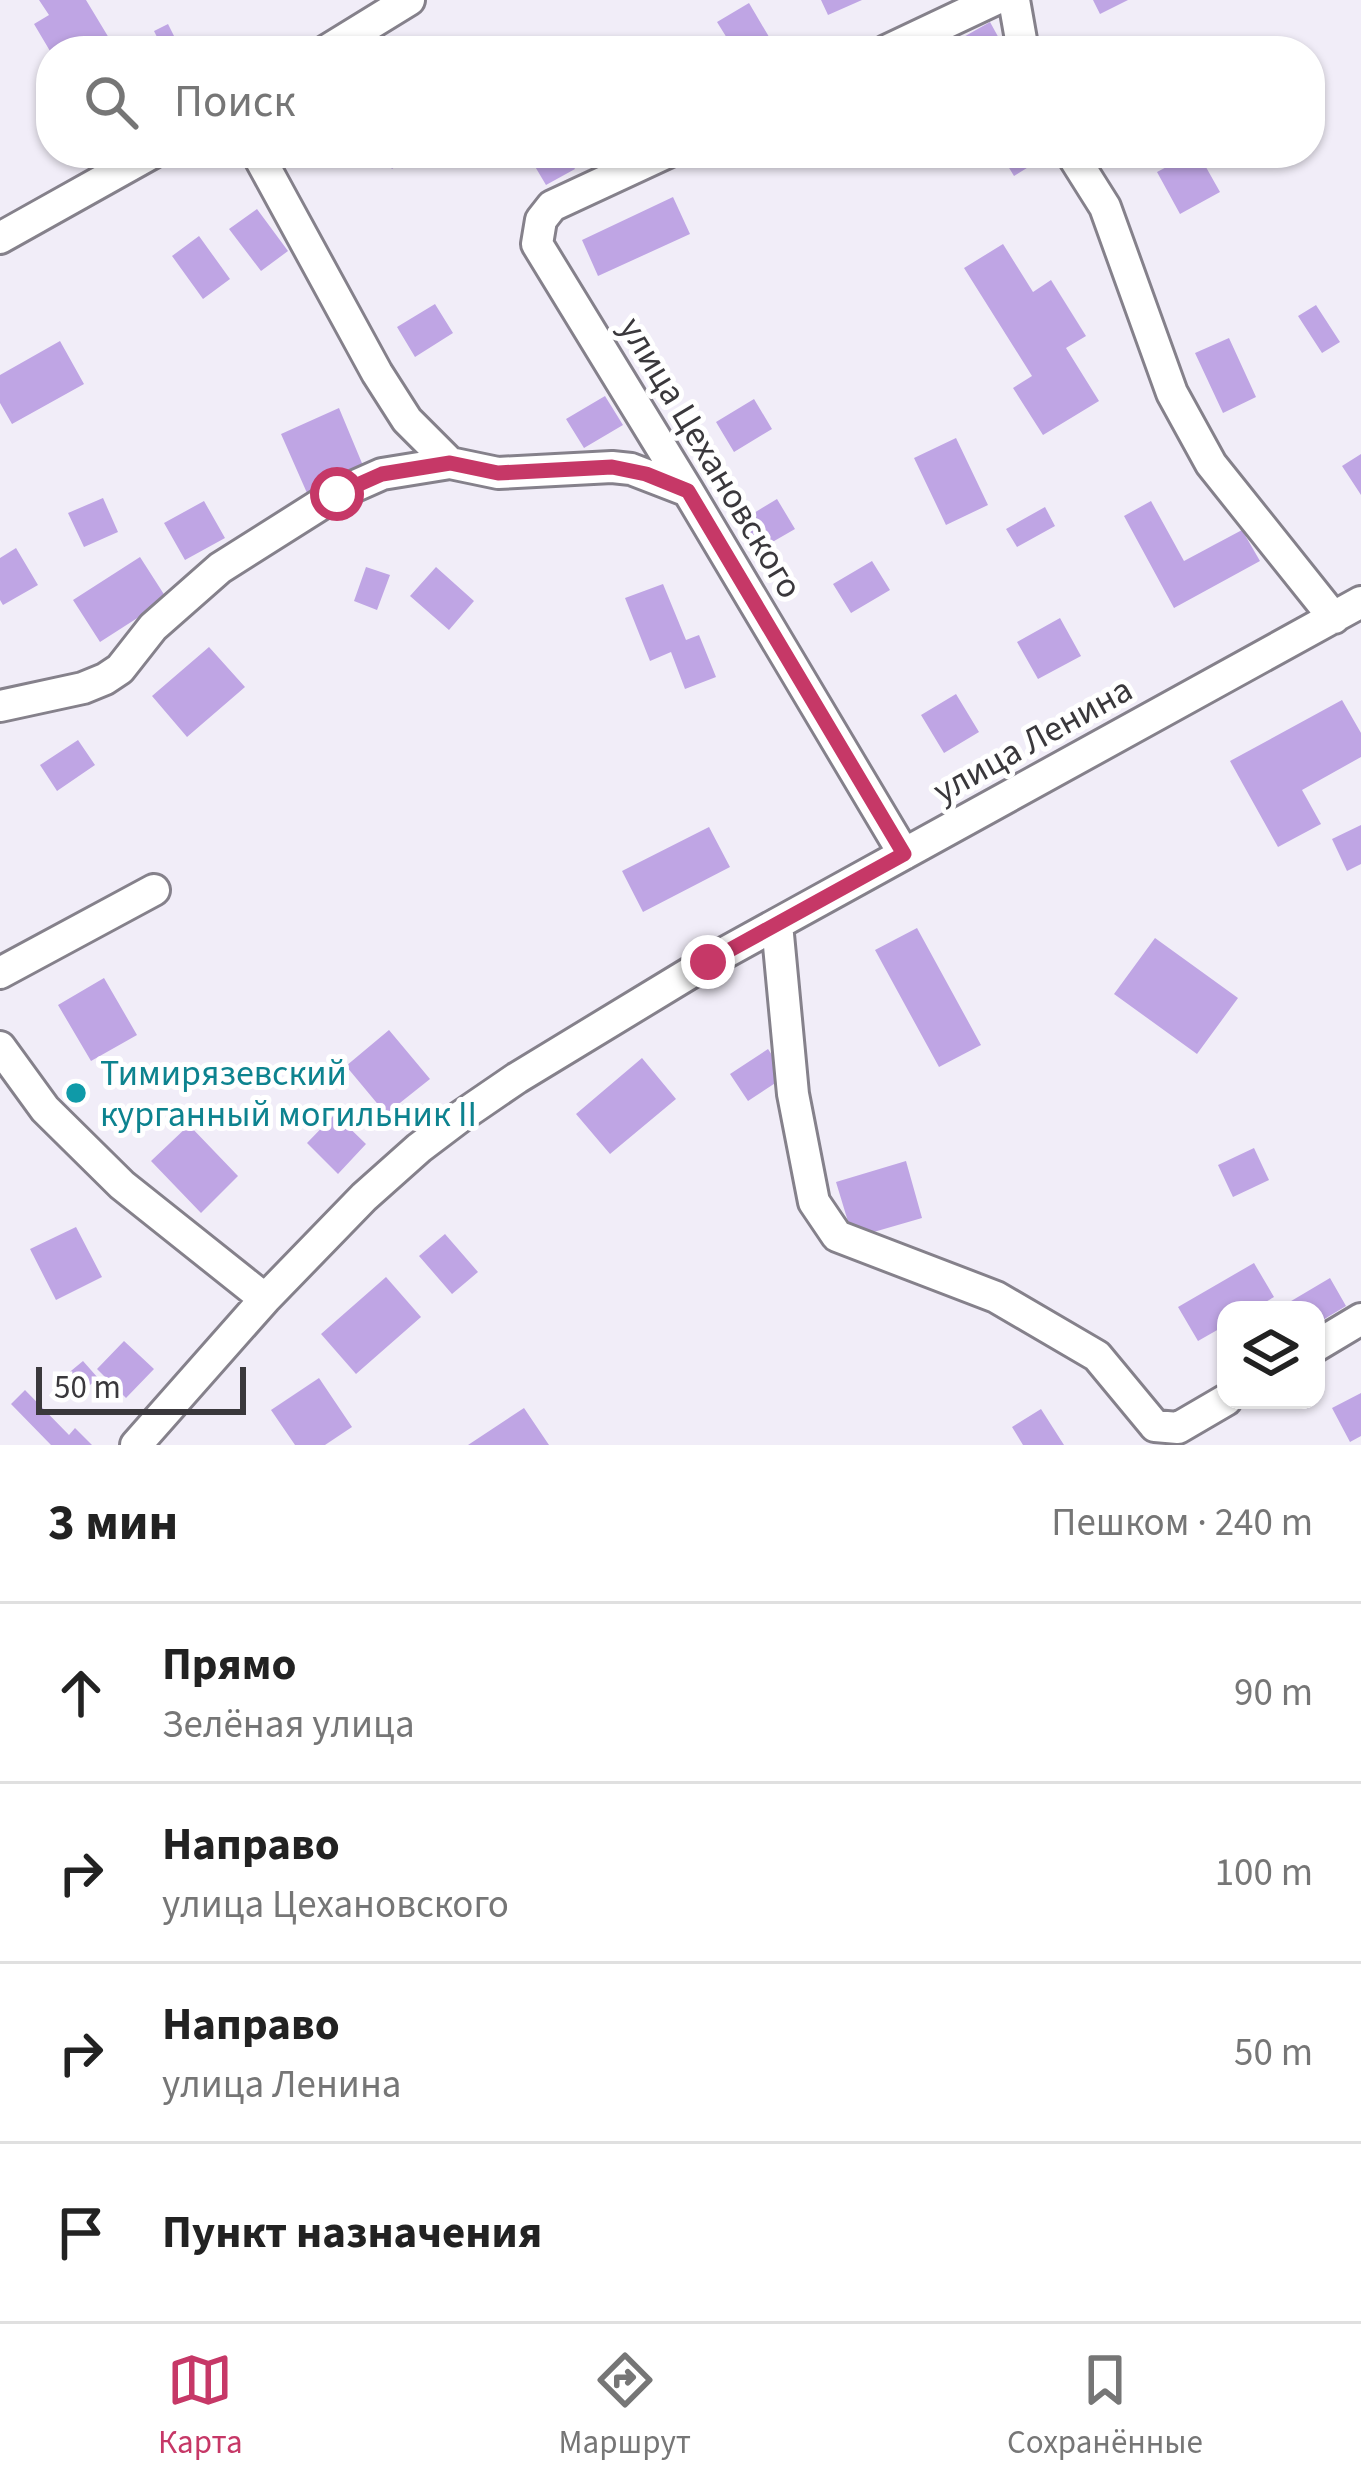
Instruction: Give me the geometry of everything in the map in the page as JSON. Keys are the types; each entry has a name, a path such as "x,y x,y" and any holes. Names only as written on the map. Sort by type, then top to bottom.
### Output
{"street":[{"path":"350,36 409,0"},
{"path":"918,36 994,0"},
{"path":"1014,0 1020,36"},
{"path":"0,238 125,168"},
{"path":"265,168 377,373 407,420 450,463"},
{"name":"улица Цехановского","path":"633,168 551,206 542,220 537,244 904,854"},
{"path":"1080,168 1105,207 1172,393 1210,464 1347,610"},
{"path":"0,706 105,680 120,669 153,627 220,568 337,494 382,474 450,463 498,473 612,467 688,491"},
{"name":"улица Ленина","path":"138,1444 265,1299 364,1197 460,1117 593,1031 777,923 1347,610"},
{"path":"0,973 154,890"},
{"path":"777,923 793,1094 814,1202 837,1236 996,1298 1097,1356 1151,1435 1178,1428 1217,1405"},
{"path":"0,1047 46,1109 122,1185 265,1299"},
{"path":"1325,1341 1361,1319"}],"building":[{"path":"39,0 86,0 108,36 41,36 34,24 49,15"},
{"path":"821,0 862,0 828,15"},
{"path":"1093,0 1128,0 1100,14"},
{"path":"749,3 768,36 726,36 717,22"},
{"path":"990,22 998,36 965,36"},
{"path":"168,24 174,36 156,36 154,31"},
{"path":"536,168 574,168 575,169 546,185"},
{"path":"1206,168 1220,192 1180,214 1157,172"},
{"path":"673,197 690,234 598,276 582,240"},
{"path":"257,209 288,251 261,271 229,229"},
{"path":"199,236 230,279 203,299 172,256"},
{"path":"1003,244 1033,292 1051,280 1086,336 1066,348 1099,401 1043,435 1013,388 1032,376 964,268"},
{"path":"435,304 453,333 415,357 397,327"},
{"path":"1316,305 1340,342 1322,353 1298,316"},
{"path":"1229,338 1256,397 1223,413 1195,353"},
{"path":"60,341 84,384 12,424 0,403 0,375"},
{"path":"605,396 623,425 584,448 566,419"},
{"path":"754,399 772,429 734,452 716,422"},
{"path":"339,408 364,468 307,493 281,434"},
{"path":"956,438 988,505 946,525 914,458"},
{"path":"1361,454 1361,495 1342,466"},
{"path":"103,498 118,532 84,547 68,513"},
{"path":"777,499 795,529 757,551 739,522"},
{"path":"204,501 225,538 185,560 164,523"},
{"path":"1151,501 1184,561 1242,530 1260,561 1174,608 1124,516"},
{"path":"1045,507 1055,526 1017,547 1006,529"},
{"path":"16,548 38,585 3,605 0,558"},
{"path":"140,557 167,599 100,642 73,600"},
{"path":"872,561 890,590 851,613 833,584"},
{"path":"366,567 390,575 377,610 354,601"},
{"path":"436,567 474,601 449,630 410,596"},
{"path":"663,584 686,640 699,635 716,677 685,689 671,652 650,661 625,598"},
{"path":"1060,618 1081,656 1038,679 1017,642"},
{"path":"209,647 245,687 187,737 152,696"},
{"path":"956,694 979,732 944,753 921,715"},
{"path":"1342,700 1361,733 1361,757 1302,790 1321,824 1278,847 1230,761"},
{"path":"78,740 95,765 57,791 40,765"},
{"path":"1361,825 1361,864 1347,871 1332,839"},
{"path":"709,827 730,867 643,912 622,871"},
{"path":"917,928 981,1045 939,1067 875,950"},
{"path":"1155,938 1238,998 1197,1054 1114,994"},
{"path":"104,978 137,1035 91,1061 58,1005"},
{"path":"389,1030 430,1079 386,1114 346,1066"},
{"path":"768,1049 786,1076 748,1101 730,1074"},
{"path":"642,1058 676,1099 610,1154 576,1114"},
{"path":"335,1114 366,1144 338,1174 307,1143"},
{"path":"189,1125 238,1176 201,1213 151,1161"},
{"path":"1254,1148 1269,1180 1233,1197 1218,1165"},
{"path":"906,1161 922,1218 853,1238 836,1182"},
{"path":"76,1227 102,1277 56,1300 30,1249"},
{"path":"445,1234 478,1272 452,1294 419,1256"},
{"path":"1254,1263 1274,1297 1217,1301 1217,1330 1198,1341 1178,1307"},
{"path":"386,1277 421,1317 356,1374 321,1334"},
{"path":"1330,1278 1346,1306 1325,1319 1325,1301 1291,1301"},
{"path":"124,1341 154,1369 126,1398 97,1369"},
{"path":"83,1361 98,1378 75,1398 60,1380"},
{"path":"319,1378 352,1427 325,1445 295,1445 271,1410"},
{"path":"25,1390 69,1435 75,1428 92,1445 51,1445 11,1404"},
{"path":"1361,1393 1361,1436 1350,1442 1332,1408"},
{"path":"524,1408 549,1445 468,1445"},
{"path":"1041,1409 1064,1445 1023,1445 1012,1427"}],"place":[{"name":"Тимирязевский курганный могильник II","path":"76,1093"}],"route":[{"path":"337,494 382,474 450,463 498,473 612,467 688,491 904,854 708,962"}]}
